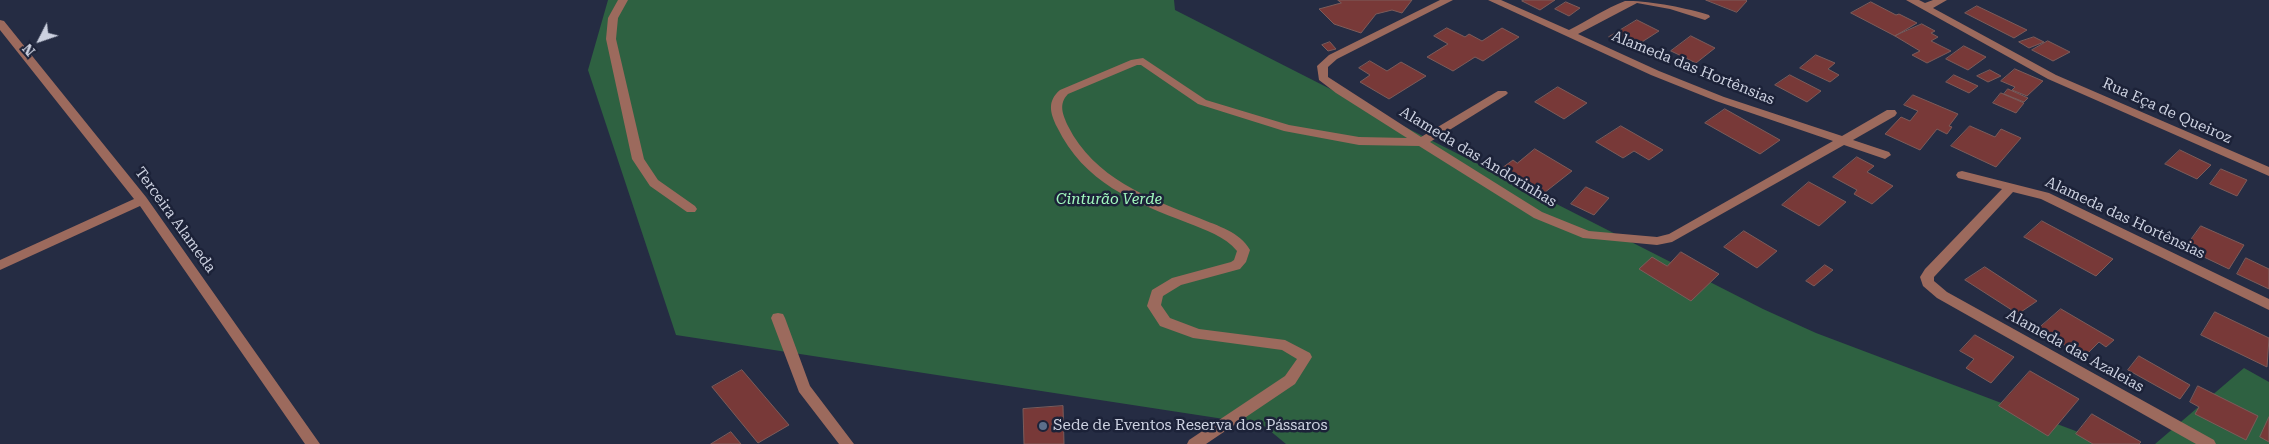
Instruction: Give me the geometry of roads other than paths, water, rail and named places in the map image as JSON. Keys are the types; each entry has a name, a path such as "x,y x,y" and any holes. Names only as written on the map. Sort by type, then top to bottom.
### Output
{"street":[{"path":"623,0 613,18 612,39 638,159 654,183 674,199 691,209"},
{"name":"Alameda das Andorinhas","path":"1448,0 1334,57 1322,66 1323,78 1340,91 1538,215 1587,235 1657,240 1672,238 1891,112"},
{"name":"Alameda das Hortênsias","path":"1492,0 1712,96 1885,155"},
{"path":"1570,34 1634,0"},
{"path":"1638,0 1672,6 1705,17"},
{"name":"Rua Eça de Queiroz","path":"1911,0 2052,77 2269,172"},
{"path":"1925,7 1942,0"},
{"name":"Terceira Alameda","path":"0,23 142,200 314,444"},
{"path":"1194,444 1290,380 1305,357 1285,345 1198,334 1165,322 1154,306 1157,293 1177,281 1235,266 1240,262 1244,250 1239,243 1222,233 1149,204 1093,170 1071,144 1062,128 1054,108 1057,98 1064,92 1135,62 1143,61 1202,102 1288,128 1359,141 1421,142 1502,93"},
{"name":"Alameda das Hortênsias","path":"1962,175 2045,196 2269,305"},
{"name":"Alameda das Azaleias","path":"2010,188 1930,272 1927,277 1928,283 1942,295 2209,444"},
{"path":"0,265 142,200"},
{"path":"778,318 804,388 847,444"}],"place":[{"name":"Sede de Eventos Reserva dos Pássaros","path":"1043,426"}],"park label":[{"name":"Cinturão Verde","path":"1109,200"}]}
